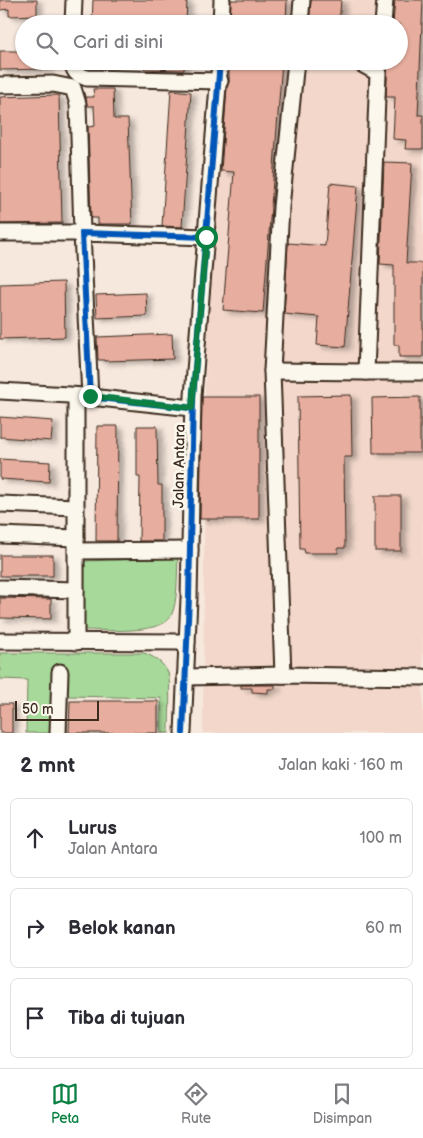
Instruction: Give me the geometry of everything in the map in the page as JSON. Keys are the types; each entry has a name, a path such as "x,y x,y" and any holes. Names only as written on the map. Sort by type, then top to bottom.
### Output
{"street":[{"path":"73,15 74,0"},
{"path":"221,15 222,0"},
{"path":"301,15 302,0"},
{"path":"384,15 385,0"},
{"path":"74,70 78,76 86,78 220,81"},
{"name":"Jalan Antara","path":"183,733 190,550 192,408 220,70"},
{"path":"283,675 272,371 282,207 295,70"},
{"path":"366,372 379,70"},
{"path":"0,85 53,84 73,88 78,104 82,233 83,396 76,507 76,642"},
{"path":"0,233 82,233 206,237"},
{"path":"272,371 423,372"},
{"path":"0,391 83,396 192,408"},
{"path":"0,504 76,507"},
{"path":"0,535 76,544 190,550"},
{"path":"0,588 76,590"},
{"path":"0,641 187,642"},
{"path":"58,733 60,672"},
{"path":"185,677 283,675 423,677"}],"shaded area":[{"path":"225,0 423,0 423,733 203,733 205,386 221,70 408,70 408,15 224,15"}],"green space":[{"path":"178,558 175,603 171,616 165,622 144,629 117,631 82,630 84,561"},
{"path":"0,653 147,654 161,663 168,673 170,693 169,733 161,733 161,698 68,696 67,733 26,733 27,680 0,679"}],"building":[{"path":"0,0 37,0 37,15 9,16 9,9 0,10"},
{"path":"93,0 187,0 186,15 92,15"},
{"path":"231,0 287,0 286,15 230,15"},
{"path":"311,0 341,0 340,15 310,15"},
{"path":"395,0 423,0 418,115 423,115 423,149 405,149 406,140 393,139 395,97 386,97 388,70 408,70 408,15 394,15"},
{"path":"0,51 15,51 15,70 0,70"},
{"path":"229,70 281,70 263,313 223,310 234,172 221,171 227,87"},
{"path":"93,89 113,89 114,119 128,119 132,224 98,224 98,218 91,218 88,127 95,126 94,106 87,106 86,97 94,97"},
{"path":"171,90 191,92 182,227 162,226"},
{"path":"59,95 62,223 0,224 0,97"},
{"path":"384,162 412,163 406,263 423,263 423,357 399,357 399,345 394,345 394,265 380,264"},
{"path":"330,183 358,186 345,347 317,345 319,317 284,314 288,243 325,246"},
{"path":"64,282 65,337 0,339 0,284"},
{"path":"146,293 147,316 97,318 96,295"},
{"path":"172,334 173,359 98,360 97,337"},
{"path":"351,395 352,457 344,457 345,548 338,548 338,553 305,553 304,549 300,549 298,396"},
{"path":"202,397 259,397 259,519 200,519"},
{"path":"420,397 420,453 373,453 372,398"},
{"path":"0,417 53,421 51,441 0,437"},
{"path":"97,426 118,426 117,541 96,541"},
{"path":"137,426 157,426 158,485 162,485 162,541 139,541 140,477 137,477"},
{"path":"0,459 50,462 49,482 0,479"},
{"path":"375,496 401,496 401,551 375,551"},
{"path":"0,555 53,555 53,576 0,576"},
{"path":"0,598 51,599 51,619 0,618"},
{"path":"241,685 275,685 275,689 268,689 268,693 252,692 252,688 241,688"},
{"path":"70,701 158,701 158,733 69,733"},
{"path":"0,704 12,704 12,733 0,733"}],"cycle path":[{"path":"183,733 189,598 193,396 219,70"},
{"path":"192,408 90,397 82,233 207,237"}],"route":[{"path":"90,396 192,408 206,237"}]}
